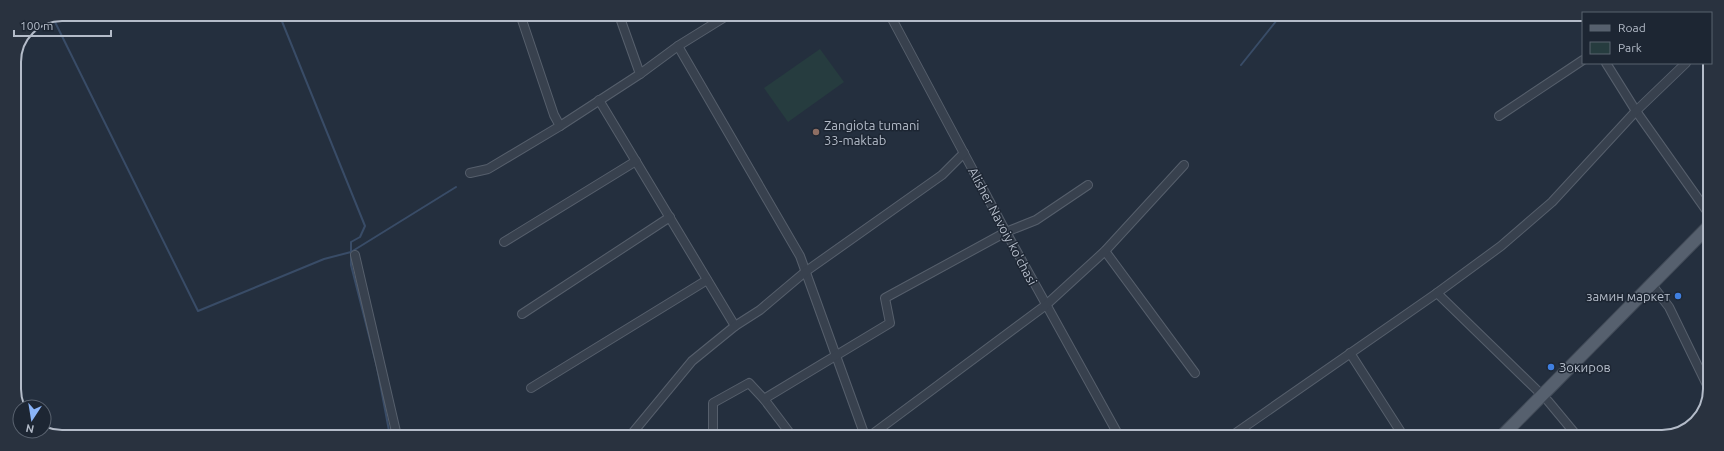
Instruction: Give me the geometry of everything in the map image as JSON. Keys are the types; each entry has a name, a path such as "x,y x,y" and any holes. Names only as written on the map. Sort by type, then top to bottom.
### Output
{"main road":[{"path":"1517,430 1545,399 1654,287 1703,233"},
{"path":"1654,287 1703,241"},
{"path":"1509,430 1545,399"}],"street":[{"path":"522,21 554,115 560,126"},
{"path":"622,21 640,74"},
{"path":"470,172 488,169 560,126 640,74 712,21"},
{"name":"Alisher Navoiy ko'chasi","path":"893,21 1046,306 1116,430"},
{"path":"678,46 800,256 863,430"},
{"path":"1499,116 1582,61"},
{"path":"1607,64 1636,111 1703,206"},
{"path":"1243,430 1501,246 1552,202 1636,111 1685,64"},
{"path":"599,100 735,326"},
{"path":"635,430 692,361 735,326 760,310 805,272 942,175 964,153"},
{"path":"504,242 636,161"},
{"path":"878,430 1046,306 1105,251 1184,165"},
{"path":"764,399 890,323 885,298 1006,232 1036,220 1088,185"},
{"path":"522,314 670,217"},
{"path":"1105,251 1195,373"},
{"path":"355,255 396,430"},
{"path":"531,388 707,280"},
{"path":"1654,287 1669,307 1703,374"},
{"path":"1437,293 1545,399 1572,430"},
{"path":"1350,353 1400,430"},
{"path":"713,430 714,403 749,383 764,399 787,430"}],"green space":[{"path":"820,49 844,82 788,122 764,88"}],"waterway":[{"path":"282,21 365,226 360,237 351,242 351,265 377,367 389,430"},
{"path":"1241,65 1276,21"},
{"path":"55,22 198,311 324,259 351,252 456,187"}],"place":[{"name":"Zangiota tumani 33-maktab","path":"816,132"},
{"name":"замин маркет","path":"1678,296"},
{"name":"Зокиров","path":"1551,367"}]}
